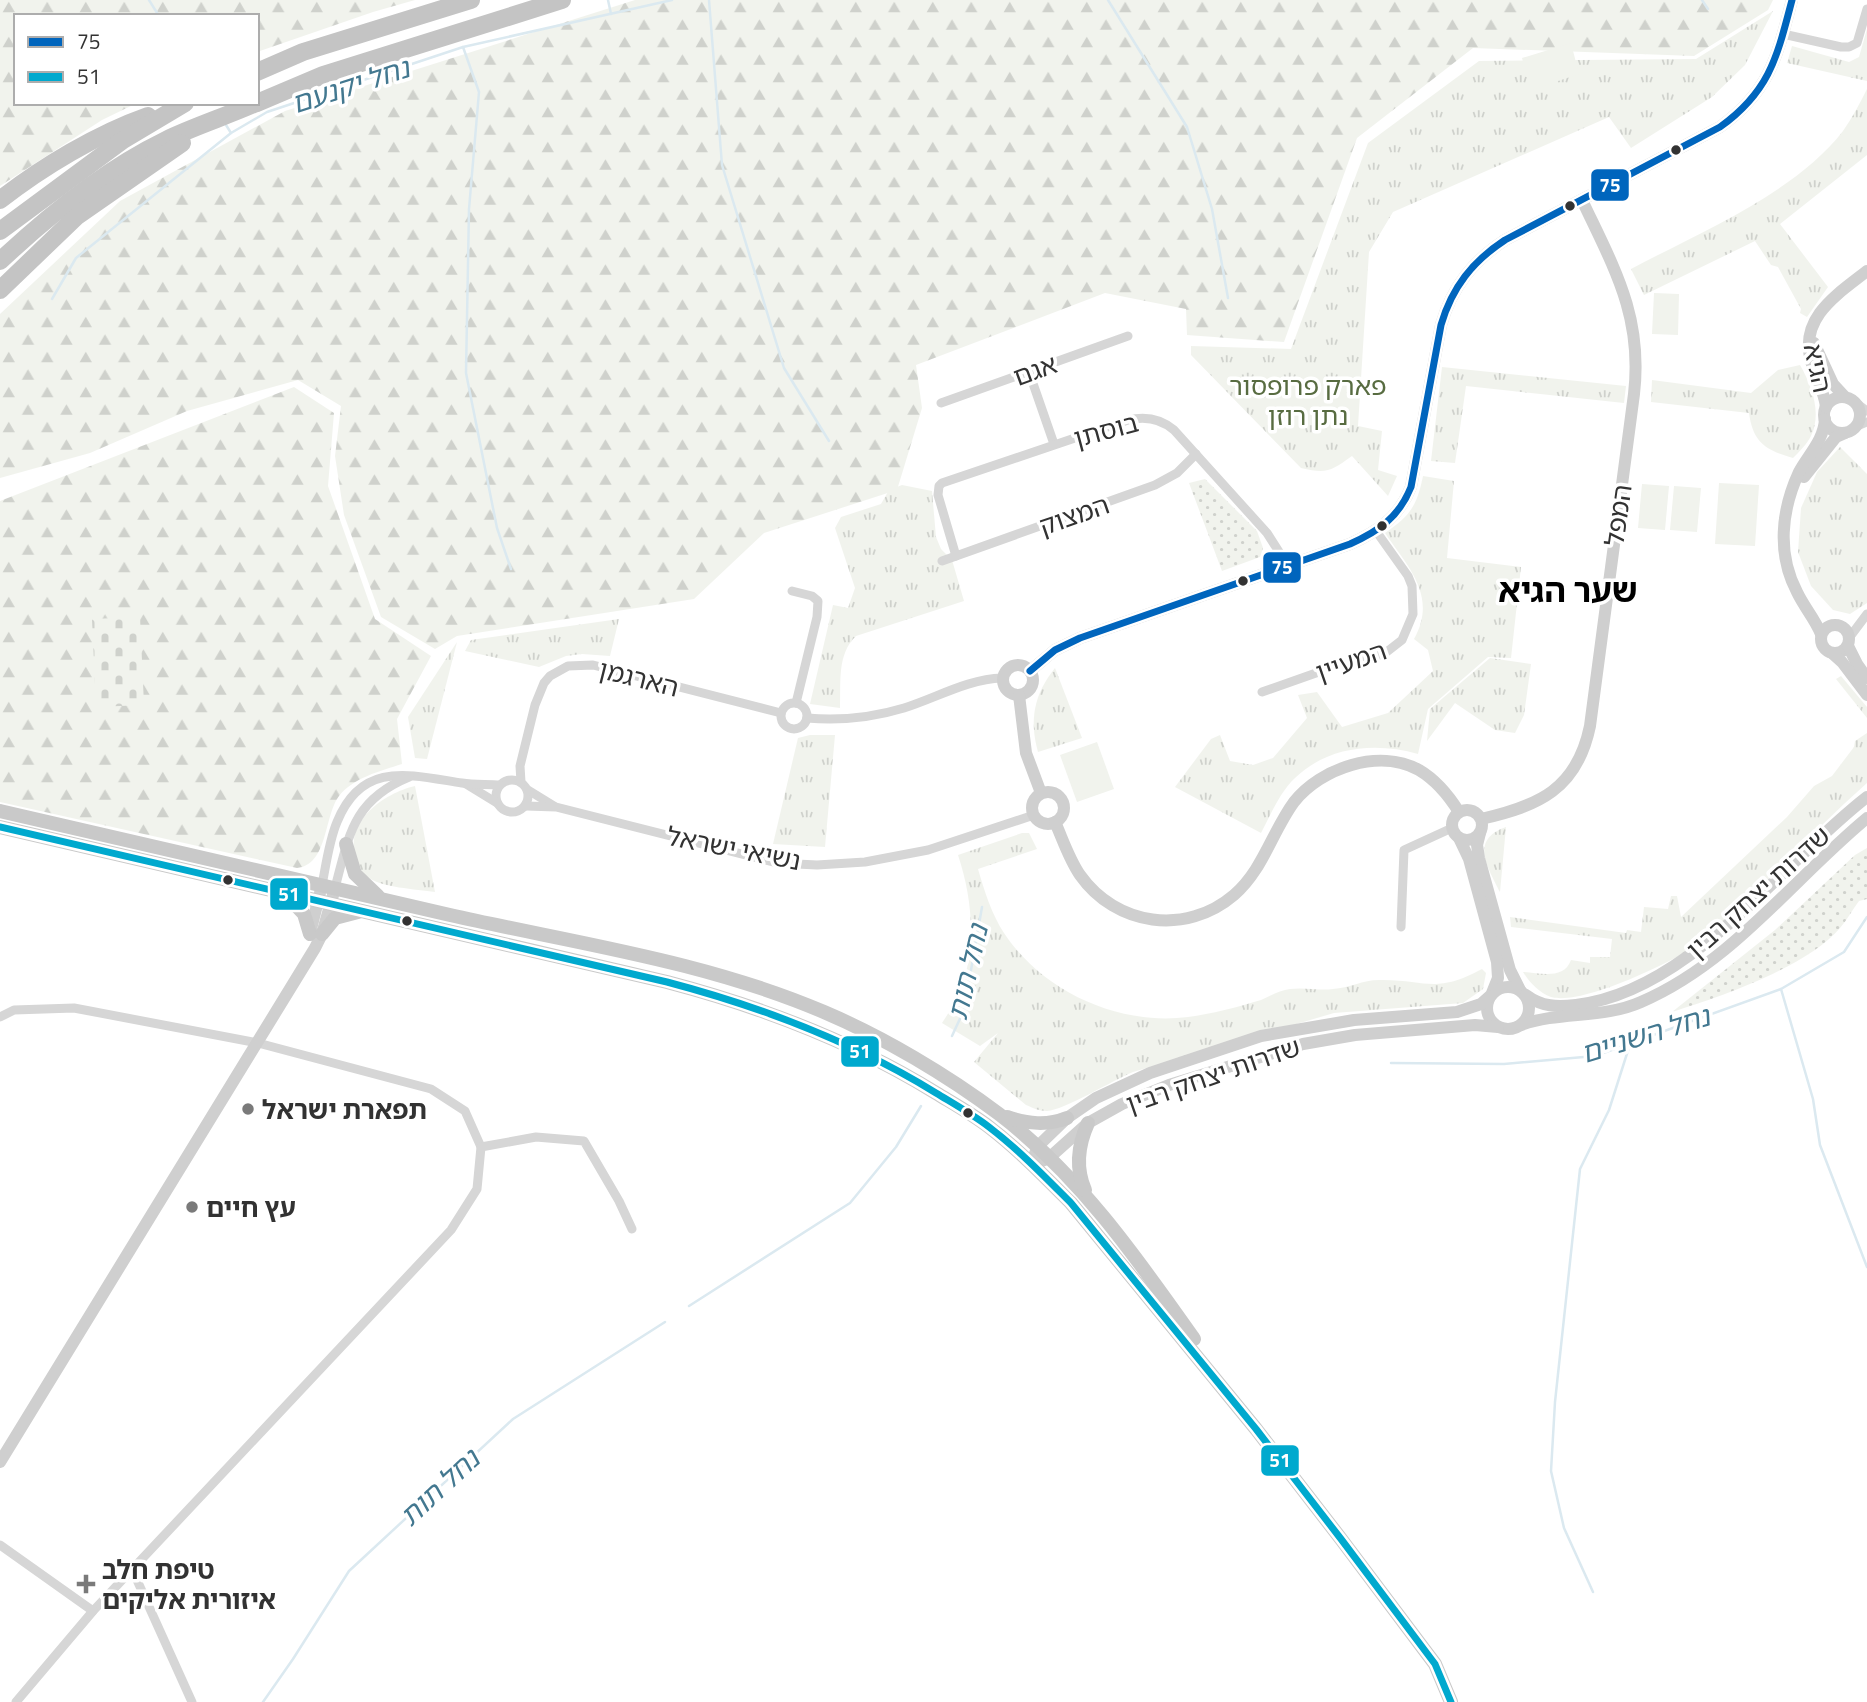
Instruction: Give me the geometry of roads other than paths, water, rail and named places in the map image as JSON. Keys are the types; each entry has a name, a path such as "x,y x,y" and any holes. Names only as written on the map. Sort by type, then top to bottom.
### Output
{"highway":[{"path":"259,71 303,52 471,0"},
{"path":"259,102 323,75 562,0"},
{"path":"0,201 78,148 114,128 180,105"},
{"path":"0,231 123,140 181,105"},
{"path":"0,261 41,223 86,190 165,141 252,105"},
{"path":"0,290 77,216 212,122"}],"main road":[{"path":"0,811 444,914 647,957 770,992 824,1012 883,1041 1000,1115 1049,1158 1091,1201 1131,1250 1256,1429"},
{"path":"0,827 720,996 868,1054 918,1082 989,1127 1071,1203 1256,1429 1421,1644 1435,1664 1451,1702"},
{"path":"346,844 357,877 379,897"},
{"path":"283,893 299,907 316,934 335,918 361,911"},
{"path":"1000,1115 1032,1124 1057,1122 1067,1118"},
{"path":"1088,1123 1080,1146 1079,1168 1083,1186 1091,1201"}],"street":[{"path":"1030,670 1055,650 1080,638 1350,544 1376,531 1395,516 1411,487 1445,312 1468,271 1495,247 1720,127 1736,115 1751,101 1775,62 1792,0"},
{"path":"1783,34 1849,47 1857,43 1867,9"},
{"name":"המפל","path":"1481,819 1524,807 1551,794 1562,785 1580,761 1590,726 1634,390 1636,351 1631,315 1624,291 1582,200"},
{"name":"הגיא","path":"1821,634 1784,561 1783,541 1789,499 1799,473 1822,435 1825,413 1824,394 1811,362 1811,328 1818,313 1830,300 1867,271"},
{"name":"הגיא","path":"1811,328 1814,346 1836,391 1850,400"},
{"name":"אגם","path":"941,403 1128,336"},
{"path":"1029,372 1054,444"},
{"path":"1850,400 1861,417 1862,424 1845,433 1835,432 1825,413 1834,399 1850,400 1867,411"},
{"name":"בוסתן","path":"956,556 937,495 940,484 950,478 1134,419 1152,418 1170,426 1196,454 1267,533 1288,566"},
{"name":"הגיא","path":"1794,487 1836,436 1845,433"},
{"name":"המצוק","path":"942,561 1156,485 1177,473 1196,454"},
{"name":"המעיין","path":"1262,692 1350,661 1384,654 1402,640 1413,614 1412,586 1376,531"},
{"path":"792,591 812,596 818,601 817,617 796,703"},
{"name":"הגיא","path":"1802,601 1833,625"},
{"path":"1832,653 1841,652 1867,614"},
{"path":"1867,678 1857,664 1846,629 1833,625 1826,628 1821,634 1821,643 1842,662 1867,695"},
{"name":"הארגמן","path":"504,783 520,766 540,691 550,676 569,666 593,665 782,713"},
{"path":"1022,665 1030,670 1033,680 1031,688 1019,695 1006,690 1002,678 1007,668 1022,665"},
{"path":"807,718 837,721 877,716 973,683 1002,678"},
{"path":"1019,695 1026,753 1041,793"},
{"path":"796,703 803,707 807,718 800,728 792,729 782,721 782,713 785,706 796,703"},
{"path":"1055,822 1080,875 1097,894 1116,909 1139,918 1163,922 1187,919 1211,910 1234,895 1254,873 1295,802 1307,788 1334,772 1371,762 1385,761 1409,766 1434,782 1459,812"},
{"name":"הארגמן","path":"520,766 525,786"},
{"path":"0,1462 258,1043 305,961 316,934 328,887 357,817 366,805 388,788 415,775"},
{"name":"נשיאי ישראל","path":"328,887 335,825 351,797 370,782 382,777 415,775 465,783 525,786 556,807"},
{"name":"נשיאי ישראל","path":"465,783 511,813 526,806 556,807 777,863 817,865 865,862 928,850 1034,815"},
{"path":"497,803 496,794 504,783"},
{"path":"525,786 528,800 526,806"},
{"path":"1052,792 1064,803 1063,814 1055,822 1045,824 1034,815 1034,800 1041,793 1052,792"},
{"name":"שדרות יצחק רבין","path":"1523,993 1536,1003 1548,1006 1588,1003 1632,988 1674,966 1713,938 1825,832 1867,797"},
{"path":"1473,811 1481,819 1477,845 1479,858 1510,971 1530,1009 1528,1017 1521,1025 1507,1030 1498,1027 1488,1016 1487,1002 1498,976 1497,962 1469,859 1455,833 1453,819 1459,812 1473,811"},
{"name":"שדרות יצחק רבין","path":"1521,1025 1639,1004 1682,981 1755,924 1818,861 1867,818"},
{"path":"1401,927 1404,850 1455,833 1470,840 1480,833"},
{"path":"1491,995 1502,987 1510,986 1523,993"},
{"name":"שדרות יצחק רבין","path":"1032,1164 1037,1147 1067,1118 1096,1098 1150,1073 1261,1036 1354,1020 1457,1012 1481,1004 1491,995"},
{"path":"0,1017 14,1010 74,1008 258,1043 431,1089 465,1111 481,1147 477,1189 451,1230 93,1611 16,1702"},
{"name":"שדרות יצחק רבין","path":"1032,1164 1049,1158 1088,1123 1122,1104 1169,1085 1303,1044 1378,1032 1475,1025 1498,1027"},
{"path":"481,1147 536,1137 583,1141 619,1201 632,1229"},
{"path":"0,1545 93,1611"},
{"path":"132,1569 192,1702"}],"waterway":[{"path":"149,0 158,14"},
{"path":"608,0 611,14"},
{"name":"נחל יקנעם","path":"52,299 76,258 231,133 267,112 463,47 672,0"},
{"path":"709,0 722,165 784,368 829,441"},
{"path":"1108,0 1187,127 1212,209 1228,298"},
{"path":"1702,0 1708,9"},
{"path":"463,47 479,92 469,209 466,373 497,528 511,569"},
{"path":"226,125 231,133"},
{"name":"נחל תות","path":"952,1036 964,1010 982,907"},
{"name":"נחל השניים","path":"1391,1063 1504,1064 1595,1056 1781,989 1844,952 1867,917"},
{"path":"1781,989 1813,1099 1820,1145 1867,1267"},
{"path":"1593,1592 1564,1528 1551,1471 1555,1402 1580,1169 1609,1110 1631,1041"},
{"name":"נחל תות","path":"689,1306 850,1203 896,1147 921,1106"},
{"name":"נחל תות","path":"263,1702 349,1571 513,1419 665,1322"}],"place":[{"name":"תפארת ישראל","path":"248,1109"},
{"name":"עץ חיים","path":"192,1207"},
{"name":"טיפת חלב איזורית אליקים","path":"86,1584"}],"district":[{"name":"שער הגיא","path":"1568,590"}],"park label":[{"name":"פארק פרופסור נתן רוזן","path":"1308,400"}]}
